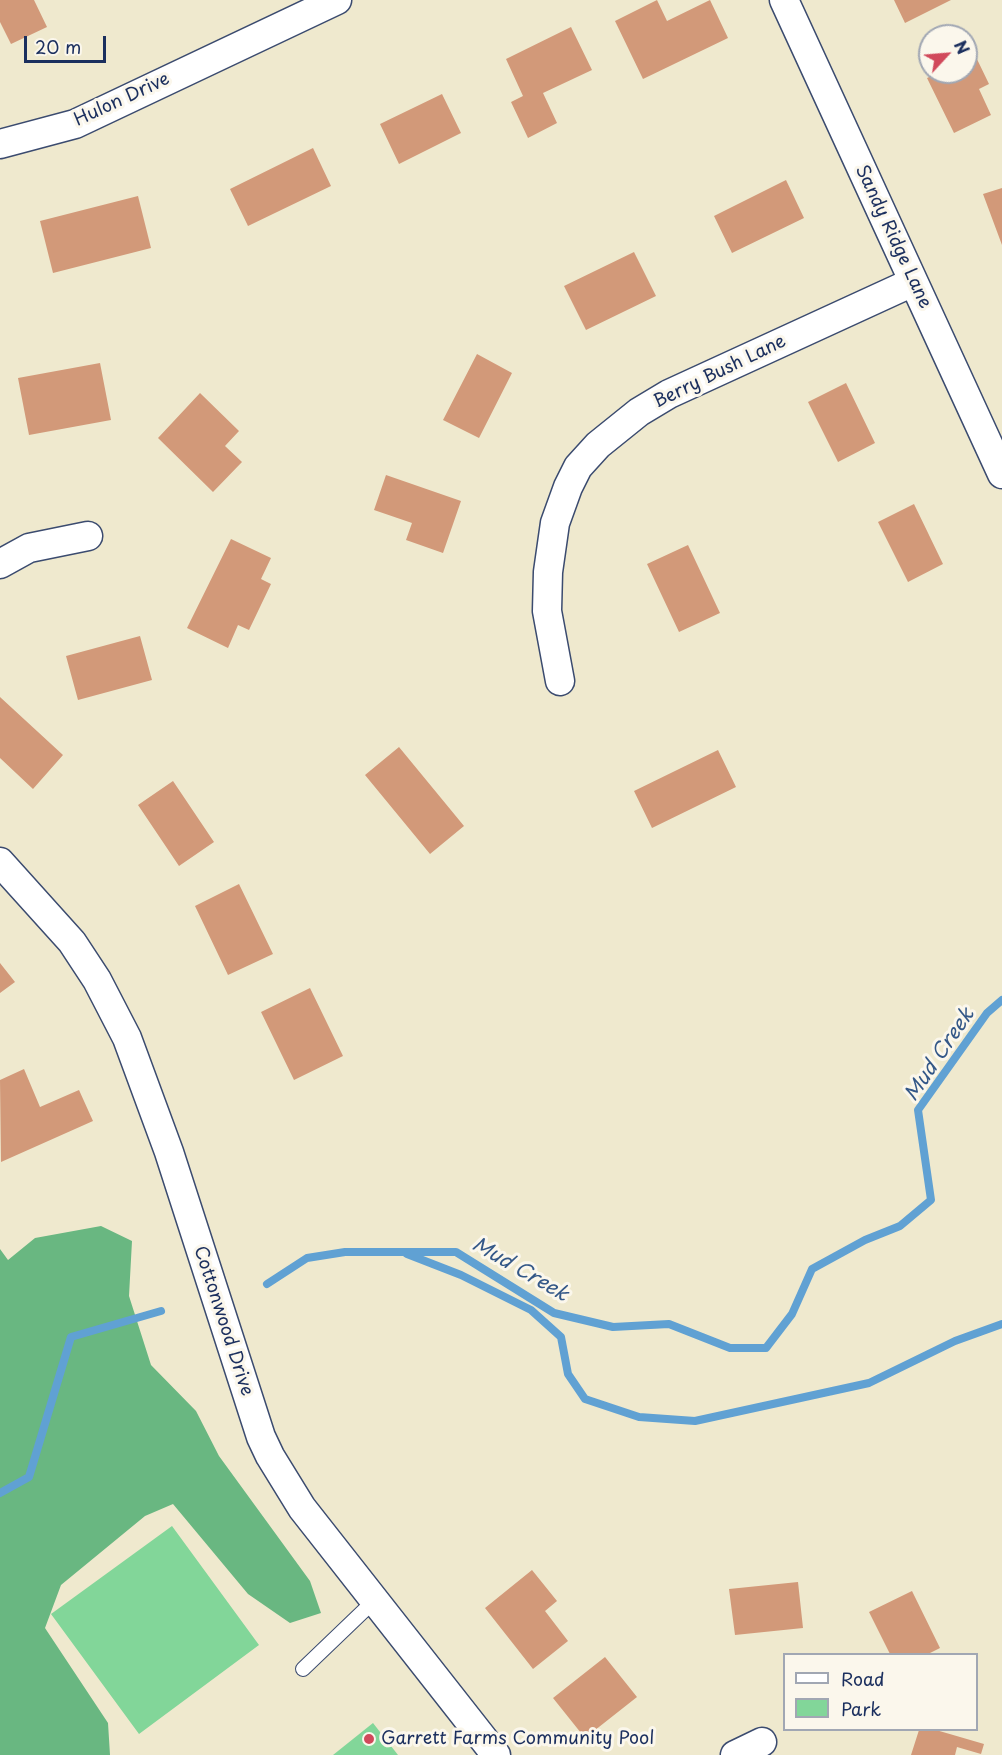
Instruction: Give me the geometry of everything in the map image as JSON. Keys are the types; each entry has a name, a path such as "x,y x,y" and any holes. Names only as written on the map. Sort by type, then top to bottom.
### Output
{"street":[{"name":"Hulon Drive","path":"0,144 75,124 338,0"},
{"name":"Sandy Ridge Lane","path":"784,0 1002,474"},
{"name":"Berry Bush Lane","path":"560,681 548,611 548,572 555,523 578,467 591,452 639,412 669,394 913,282"},
{"path":"0,564 29,548 88,536"},
{"name":"Cottonwood Drive","path":"0,862 72,942 97,980 122,1029 169,1152 261,1437 302,1508 496,1755"},
{"path":"735,1755 762,1742"}],"lane":[{"path":"303,1669 375,1600"}],"green space":[{"path":"101,1226 132,1241 129,1296 151,1365 196,1411 219,1456 310,1581 321,1613 290,1623 248,1594 173,1504 145,1516 61,1585 45,1628 108,1723 110,1755 0,1755 0,1249 8,1260 35,1238"},
{"path":"172,1526 259,1645 139,1734 51,1614"},
{"name":"Garrett Farms Community Pool","path":"373,1723 398,1755 333,1755"}],"building":[{"path":"0,0 34,0 47,27 11,44 0,22"},
{"path":"657,0 667,21 710,0 728,38 643,79 615,21"},
{"path":"894,0 951,0 905,23"},
{"path":"571,27 592,70 543,93 557,123 528,138 511,102 523,96 506,59"},
{"path":"978,61 989,84 979,89 991,115 954,133 930,84 978,84"},
{"path":"442,94 461,133 399,164 380,124"},
{"path":"313,148 331,186 248,226 230,189"},
{"path":"786,180 804,218 732,253 714,216"},
{"path":"1002,188 1002,245 983,194"},
{"path":"138,196 151,248 53,273 40,221"},
{"path":"634,252 656,296 586,330 564,286"},
{"path":"477,354 512,373 479,438 443,420"},
{"path":"100,363 111,420 29,435 18,378"},
{"path":"846,383 875,443 838,462 808,402"},
{"path":"200,393 239,431 225,446 242,462 213,492 158,438"},
{"path":"386,475 461,501 443,553 406,540 412,523 374,510"},
{"path":"914,504 943,564 908,582 878,522"},
{"path":"231,539 271,558 261,579 271,584 249,630 238,625 228,648 187,628"},
{"path":"688,545 720,613 679,632 647,564"},
{"path":"140,636 152,680 78,700 66,656"},
{"path":"0,697 63,755 33,789 0,758"},
{"path":"399,747 464,826 430,854 365,775"},
{"path":"718,750 736,787 652,828 634,791"},
{"path":"173,781 214,842 179,866 138,805"},
{"path":"239,884 273,954 228,975 195,906"},
{"path":"0,963 15,982 0,993"},
{"path":"310,988 343,1056 294,1080 261,1012"},
{"path":"24,1069 40,1107 79,1090 93,1121 1,1162 0,1080"},
{"path":"532,1570 557,1601 545,1611 568,1641 533,1669 485,1608"},
{"path":"798,1582 803,1628 735,1635 729,1589"},
{"path":"912,1591 940,1648 930,1653 890,1653 869,1612"},
{"path":"605,1657 637,1697 585,1738 553,1698"},
{"path":"919,1731 939,1731 984,1744 981,1754 957,1747 955,1755 911,1755"}],"waterway":[{"name":"Mud Creek","path":"267,1284 307,1258 345,1252 456,1252 554,1313 613,1327 669,1324 730,1348 766,1348 792,1314 812,1269 865,1240 900,1226 931,1200 918,1110 987,1013 1002,1000"},
{"path":"407,1254 461,1275 531,1310 561,1337 568,1374 585,1399 639,1417 695,1421 869,1383 955,1341 1002,1324"},
{"name":"Mud Creek","path":"0,1493 29,1477 71,1337 161,1311"}],"place":[{"name":"Garrett Farms Community Pool","path":"369,1739"}]}
